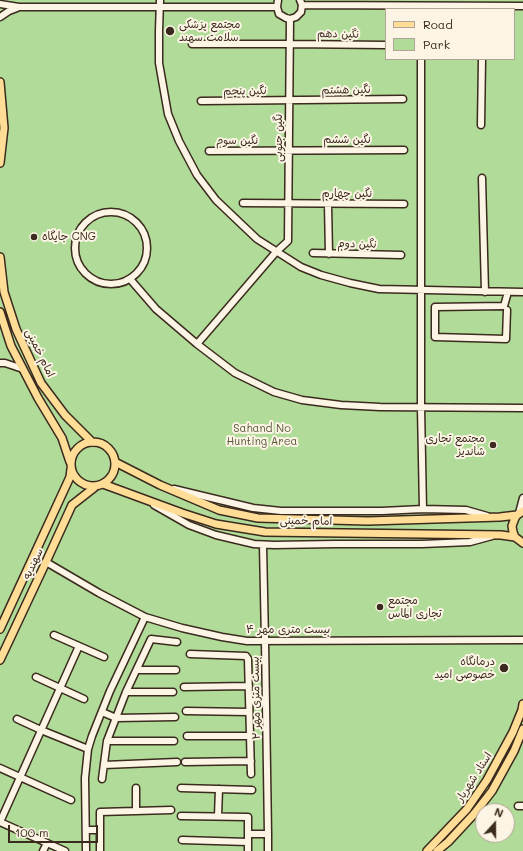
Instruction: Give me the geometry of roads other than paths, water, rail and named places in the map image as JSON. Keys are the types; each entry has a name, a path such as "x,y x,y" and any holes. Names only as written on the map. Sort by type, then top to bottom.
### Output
{"main road":[{"path":"0,82 4,128 0,163"},
{"name":"امام خمینی","path":"0,257 4,292 16,329 41,383 66,415 92,442"},
{"name":"امام خمینی","path":"0,312 11,346 38,398 62,438 70,465"},
{"path":"92,442 99,442 105,445 113,455 115,462 115,468 112,475 108,480 99,486 88,486 82,484 73,475 70,465 75,450 80,445 92,442"},
{"name":"امام خمینی","path":"115,462 160,485 219,510 258,518 368,521 489,517 520,513"},
{"name":"سهندیه","path":"0,629 70,477 70,465"},
{"name":"امام خمینی","path":"99,486 146,500 216,524 265,532 497,535 515,537"},
{"name":"سهندیه","path":"0,660 72,505 99,486"},
{"path":"520,513 513,520 512,526 515,537 523,543"},
{"path":"34,556 46,562"},
{"name":"استاد شهریار","path":"427,851 467,809 487,780 513,732 523,704"},
{"name":"استاد شهریار","path":"437,851 448,842 474,814 492,791 514,751 523,729"}],"street":[{"path":"160,0 159,63 168,114 179,141 197,175 216,200 257,239 301,267 321,275 379,289 523,292"},
{"path":"278,0 278,11 282,17 290,19 299,15 301,12 301,3 482,7 523,6"},
{"path":"0,4 19,7 277,7"},
{"path":"0,17 19,7"},
{"name":"نگین جنوبی","path":"196,344 276,252 288,241 290,19"},
{"name":"نگین دهم","path":"192,44 385,45"},
{"path":"421,60 421,408 423,509"},
{"path":"481,124 482,60"},
{"name":"نگین هشتم","path":"289,100 403,99"},
{"name":"نگین پنجم","path":"200,101 289,100"},
{"name":"نگین ششم","path":"289,151 404,150"},
{"name":"نگین سوم","path":"209,151 289,151"},
{"path":"482,178 484,292"},
{"name":"نگین چهارم","path":"243,203 404,204"},
{"path":"328,204 329,254"},
{"path":"107,213 118,213 134,220 141,229 146,239 146,256 142,266 130,279 120,283 103,284 88,276 81,268 76,258 76,241 80,230 91,218 107,213"},
{"name":"نگین دوم","path":"313,253 401,255"},
{"path":"130,279 156,309 196,344 235,374 274,392 302,400 341,405 421,408 523,408"},
{"path":"507,310 506,339 435,337 435,306 504,306 508,292"},
{"path":"0,363 5,363 23,369"},
{"path":"160,485 253,508 281,511 382,511 423,509 466,510 489,517"},
{"path":"520,513 523,498"},
{"path":"146,500 188,526 216,535 263,545 422,544 470,542 497,535"},
{"name":"بیست متری مهر ۲","path":"263,545 268,851"},
{"name":"بیست متری مهر ۴","path":"46,562 99,593 145,617 182,628 222,637 247,641 523,640"},
{"path":"86,851 85,778 88,749 92,736 126,656 145,617"},
{"path":"54,635 104,657"},
{"path":"102,779 107,741 126,692 151,639 177,642"},
{"path":"65,851 0,822 79,646"},
{"path":"190,654 246,656 248,659 251,774"},
{"path":"136,670 176,670"},
{"path":"36,677 84,699"},
{"path":"184,687 249,686"},
{"path":"126,692 173,692"},
{"path":"250,701 266,700"},
{"path":"186,711 250,712"},
{"path":"102,712 116,718 175,717"},
{"path":"17,719 88,749"},
{"path":"187,736 250,736"},
{"path":"107,741 174,741"},
{"path":"185,762 251,761"},
{"path":"104,765 177,762"},
{"path":"0,768 71,800"},
{"path":"136,788 136,811"},
{"path":"181,788 252,790"},
{"path":"218,789 218,816"},
{"path":"100,851 100,812 172,810"},
{"path":"181,816 248,817 248,851"},
{"path":"86,830 100,830"},
{"path":"248,834 268,834"},
{"path":"182,840 248,842"},
{"path":"43,851 46,843"}],"place":[{"name":"مجتمع پزشکی سلامت سهند","path":"170,31"},
{"name":"جایگاه CNG","path":"34,237"},
{"name":"مجتمع تجاری شاندیز","path":"493,445"},
{"name":"مجتمع تجاری الماس","path":"380,607"},
{"name":"درمانگاه خصوصی امید","path":"504,668"}],"park label":[{"name":"Sahand No Hunting Area","path":"262,435"}]}
